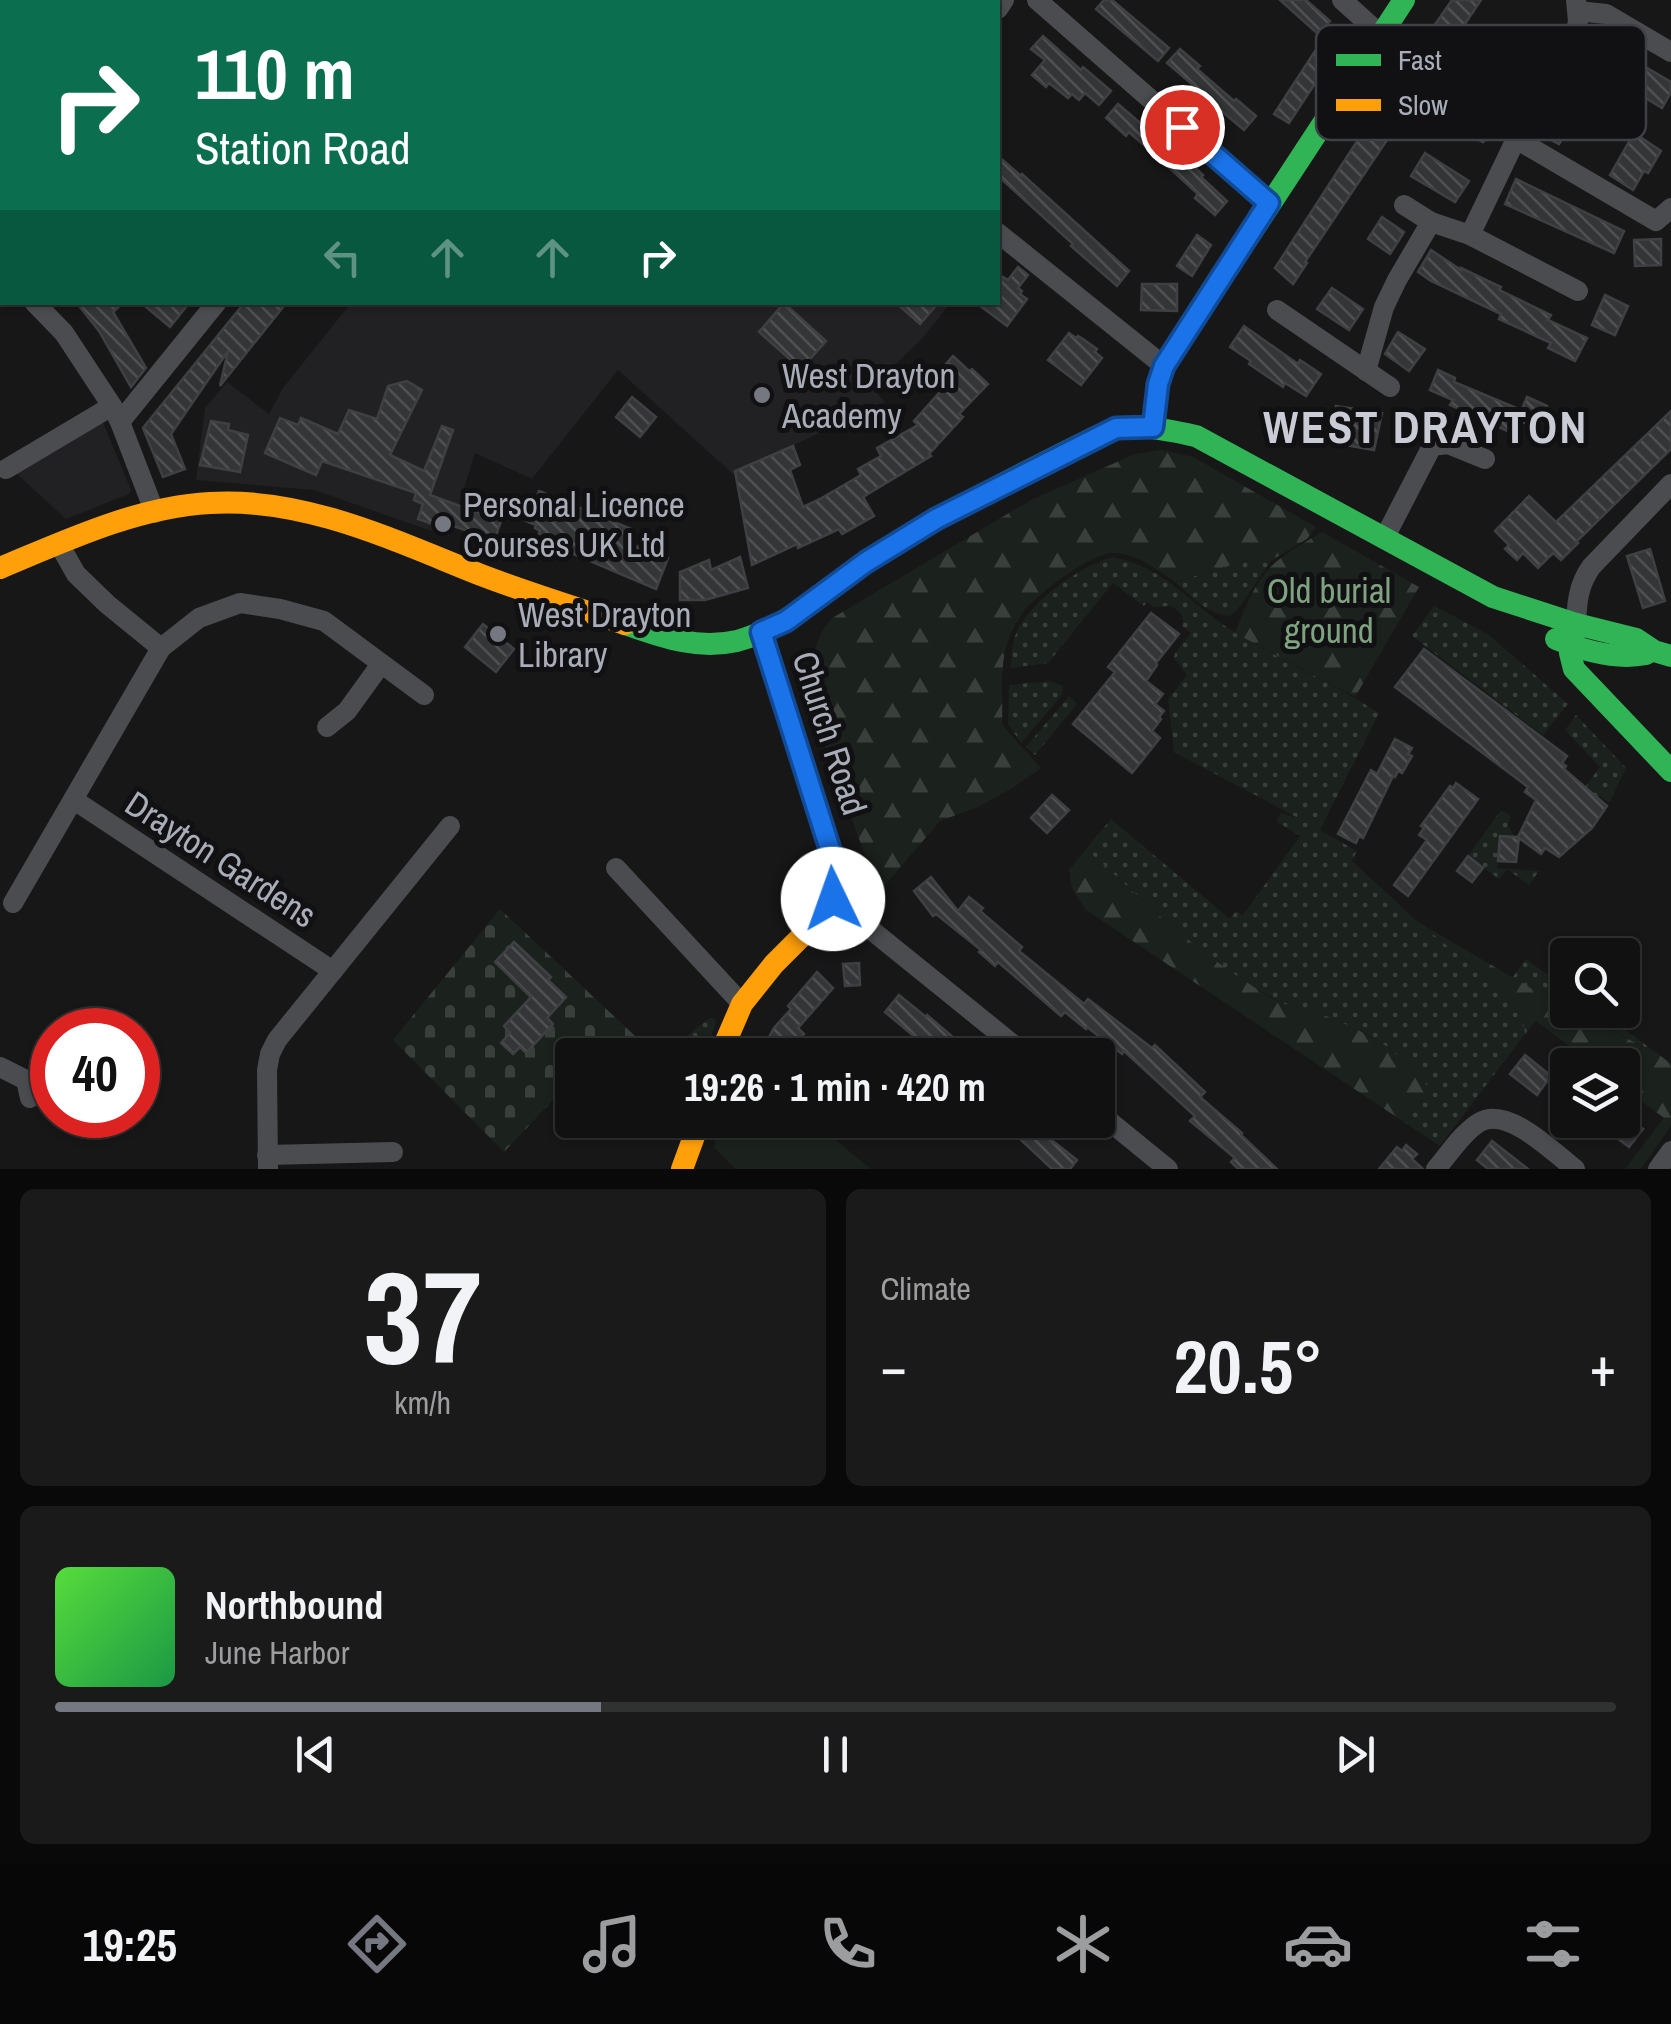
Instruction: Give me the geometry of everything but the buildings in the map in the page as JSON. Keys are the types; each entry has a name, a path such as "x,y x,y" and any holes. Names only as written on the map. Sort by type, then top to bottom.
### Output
{"street":[{"path":"1037,0 1269,203"},
{"path":"1342,0 1370,25"},
{"path":"1386,25 1404,0"},
{"path":"1577,6 1606,14 1625,25"},
{"path":"1646,37 1671,52"},
{"path":"1153,427 1164,366 1316,131"},
{"path":"1470,234 1516,140 1656,220 1671,208"},
{"path":"1404,205 1432,222 1470,234 1578,291"},
{"path":"1366,371 1384,308 1432,222"},
{"path":"1000,235 1164,366"},
{"path":"37,305 64,332 116,414 155,512"},
{"path":"6,469 116,414 214,305"},
{"path":"1277,310 1390,387"},
{"path":"0,568 124,520 155,512 212,502 272,506 363,529 674,641 717,646 786,621 866,562 936,519 1116,428 1153,427 1196,436 1492,597 1580,640 1636,639 1662,654"},
{"path":"1385,537 1432,446 1448,444 1485,459"},
{"path":"1671,484 1591,567 1577,597 1580,640 1595,690 1671,771"},
{"path":"60,544 76,574 161,648 198,618 240,603 280,608 324,621 424,694"},
{"name":"Church Road","path":"761,632 835,865 833,899"},
{"name":"Drayton Gardens","path":"14,904 161,648"},
{"path":"327,727 347,712 381,664"},
{"name":"Drayton Gardens","path":"74,800 333,971"},
{"name":"Drayton Gardens","path":"393,1152 268,1162 270,1054 277,1040 450,826"},
{"path":"616,868 742,1004"},
{"path":"727,1038 742,1004 774,964 824,914 833,899 1005,1038"},
{"path":"0,1066 26,1080 30,1098"},
{"path":"1436,1169 1471,1129 1498,1118 1520,1128 1575,1169"},
{"path":"1115,1126 1168,1169"},
{"path":"682,1169 693,1138"},
{"path":"1658,1169 1671,1151"}],"shaded area":[{"name":"West Drayton Academy","path":"349,305 949,305 920,341 871,387 885,402 733,474 618,370 532,479 475,453 449,537 314,490 196,480 205,408 227,382 269,414 283,388"},
{"path":"102,420 131,490 66,519 16,473"}],"green space":[{"path":"1162,450 1193,457 1316,527 1307,539 1277,557 1258,557 1175,582 1129,555 1102,555 1045,591 1015,625 1006,647 1002,675 1002,725 1041,768 978,807 940,821 874,898 868,863 824,744 803,673 823,631 834,617 1031,500 1135,454"},
{"name":"Old burial ground","path":"1322,532 1419,587 1355,697 1235,633 1265,573 1286,554"},
{"path":"1113,557 1149,570 1236,633 1379,713 1320,830 1357,851 1352,861 1418,922 1521,1005 1525,1034 1440,1146 1404,1122 1423,1100 1392,1050 1365,1033 1284,1004 1247,983 1196,948 1086,849 1111,819 1230,919 1236,911 1243,915 1300,836 1276,821 1281,813 1300,819 1174,752 1168,699 1187,675 1174,658 1191,633 1182,626 1181,614 1171,606 1154,607 1147,602 1144,606 1113,583 1048,663 1011,668 1016,634 1035,607 1073,576"},
{"path":"1258,557 1277,557 1230,616 1207,608 1175,582"},
{"path":"1434,606 1489,635 1568,704 1543,735 1412,636"},
{"path":"1051,681 1063,686 1062,695 1021,743 1008,724 1009,685"},
{"path":"1069,696 1077,704 1035,755 1026,747"},
{"path":"1576,715 1626,768 1609,803 1585,787 1600,767 1565,730"},
{"path":"1501,810 1511,816 1508,825 1514,837 1500,836 1497,868 1539,871 1529,885 1507,869 1499,879 1468,856"},
{"path":"1086,849 1183,935 1254,987 1280,1002 1340,1022 1390,1049 1428,1087 1423,1100 1404,1122 1086,910 1072,889 1069,870"},
{"path":"500,909 637,1038 555,1038 555,1098 504,1152 393,1040"},
{"path":"1418,922 1550,999 1550,1028 1605,1028 1671,1064 1671,1126 1641,1169 1625,1169 1664,1118 1640,1100 1640,1048 1572,1048 1536,1021 1525,1034 1521,1005"},
{"path":"1526,959 1550,977 1550,999 1512,978"},
{"path":"709,1018 714,1018 710,1038 685,1038"},
{"path":"1606,1028 1622,1028 1657,1053"},
{"path":"716,1138 833,1138 871,1169 735,1169 714,1147"}],"traffic: fast":[{"path":"1388,25 1404,0"},
{"path":"1153,427 1164,366 1316,134"},
{"path":"625,624 694,643 722,643 756,635 791,616 900,541 982,494 1095,437 1120,429 1145,428 1196,436 1493,597 1636,639 1671,656"},
{"path":"1576,624 1570,653 1574,669 1671,771"},
{"path":"1556,639 1601,653 1646,654"}],"traffic: slow":[{"path":"0,568 129,518 183,506 245,503 315,514 349,524 499,582 625,624"},
{"path":"727,1038 742,1004 774,964 824,914 833,899 837,879 761,632"},
{"path":"682,1169 693,1138"}],"place":[{"name":"West Drayton Academy","path":"762,395"},
{"name":"Personal Licence Courses UK Ltd","path":"443,524"},
{"name":"West Drayton Library","path":"498,634"}],"district":[{"name":"WEST DRAYTON","path":"1426,426"}],"route":[{"path":"833,899 835,865 761,632 786,621 866,562 936,519 1116,428 1153,427 1164,366 1269,203 1182,127"}]}
